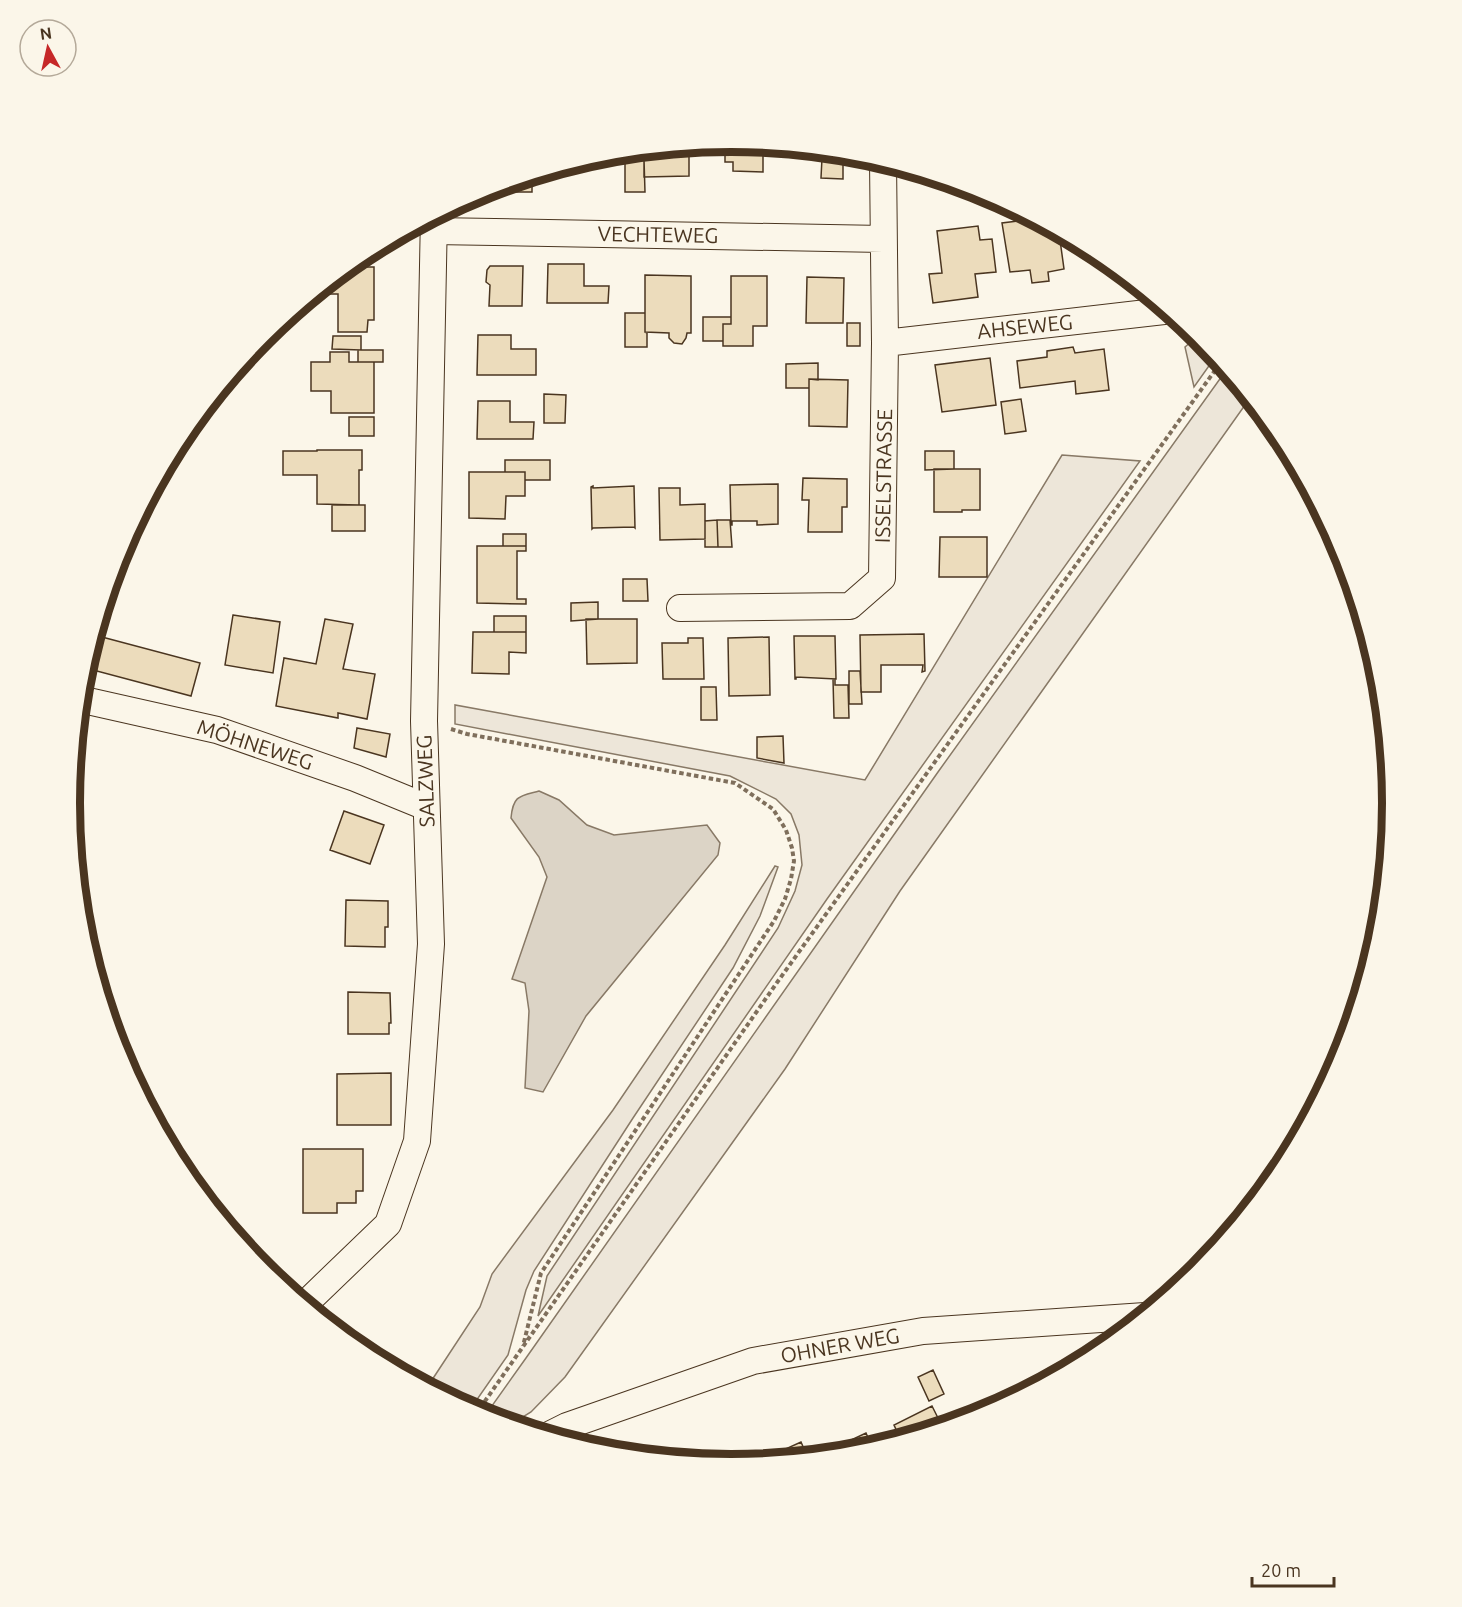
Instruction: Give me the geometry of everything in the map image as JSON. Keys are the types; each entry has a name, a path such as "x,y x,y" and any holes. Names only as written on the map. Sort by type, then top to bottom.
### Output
{"street":[{"name":"ISSELSTRASSE","path":"680,608 850,606 882,578 885,343 883,170"},
{"name":"VECHTEWEG","path":"435,223 883,239"},
{"name":"SALZWEG","path":"309,1300 388,1224 417,1141 431,944 424,721 433,224"},
{"name":"AHSEWEG","path":"885,343 1158,312"},
{"name":"MÖHNEWEG","path":"88,701 217,730 355,778 426,807"},
{"name":"OHNER WEG","path":"557,1431 753,1361 923,1331 1132,1317"}],"path":[{"path":"482,1405 776,984 1216,369"},
{"path":"424,721 467,734 735,783 772,809 786,831 794,861 785,899 774,921 541,1273 522,1349"}],"shaded area":[{"path":"1191,342 1211,363 1194,387 1185,347"},
{"path":"1222,376 1246,404 900,891 785,1069 565,1377 531,1412 520,1419 490,1408 938,772"},
{"path":"1062,455 1140,461 827,899 538,1316 547,1276 778,928 795,891 802,865 799,835 791,814 776,799 730,776 455,724 455,705 865,780"},
{"path":"539,791 559,800 587,825 614,835 707,825 720,843 718,855 586,1016 543,1092 525,1088 529,1011 525,983 512,979 547,877 539,857 511,818 512,810 519,798"},
{"path":"775,866 778,867 760,916 733,968 534,1271 526,1290 508,1355 475,1402 431,1382 480,1307 492,1274 613,1110 725,945"}],"building":[{"path":"725,152 763,153 763,172 733,171 733,162 725,162"},
{"path":"689,153 689,176 644,177 644,158"},
{"path":"644,159 645,192 625,192 625,162"},
{"path":"822,159 843,162 843,179 821,178"},
{"path":"532,184 532,192 509,192"},
{"path":"1022,221 1060,241 1064,269 1048,272 1049,281 1032,283 1030,270 1010,272 1002,223"},
{"path":"978,226 980,240 992,239 996,272 975,274 978,297 933,303 929,274 942,273 937,231"},
{"path":"548,264 584,264 584,286 609,286 608,303 547,303"},
{"path":"490,266 523,266 522,306 489,306 490,285 486,282 487,270"},
{"path":"362,267 374,267 374,320 368,320 367,332 338,332 338,294 325,294"},
{"path":"645,275 691,276 691,333 687,333 682,344 674,343 669,338 669,333 645,332"},
{"path":"731,276 767,276 767,326 753,326 753,346 723,346 723,324 731,324"},
{"path":"807,277 844,278 843,323 806,323"},
{"path":"625,313 645,313 647,347 625,347"},
{"path":"703,317 731,317 731,324 723,324 723,341 703,341"},
{"path":"847,323 860,323 860,346 847,346"},
{"path":"478,335 511,335 511,349 536,349 536,375 477,375"},
{"path":"333,336 361,336 361,350 332,349"},
{"path":"1073,347 1075,353 1104,349 1109,390 1076,394 1075,381 1020,388 1017,361 1047,357 1047,351"},
{"path":"358,350 383,350 383,362 358,362"},
{"path":"330,352 349,352 349,362 374,362 374,413 331,413 331,391 311,391 311,362 330,362"},
{"path":"990,358 996,405 942,412 935,365"},
{"path":"818,363 818,380 809,379 809,388 786,388 786,364"},
{"path":"809,379 848,380 847,427 809,426"},
{"path":"544,394 566,395 565,423 544,423"},
{"path":"1021,399 1026,431 1005,434 1001,402"},
{"path":"478,401 510,401 510,422 534,422 533,439 477,439"},
{"path":"349,417 374,417 374,436 349,436"},
{"path":"362,450 362,470 359,470 359,505 317,504 317,475 283,475 283,451"},
{"path":"925,451 954,451 954,469 925,470"},
{"path":"505,460 550,460 550,480 525,480 525,472 505,472"},
{"path":"934,469 980,469 980,510 934,512"},
{"path":"469,472 525,472 525,496 506,496 505,519 469,518"},
{"path":"803,478 847,479 847,507 842,507 842,532 808,532 809,500 802,500"},
{"path":"778,484 778,524 757,525 757,521 732,521 731,525 730,485"},
{"path":"634,486 635,528 592,529 591,487 593,488"},
{"path":"659,488 680,488 680,505 705,504 705,539 660,540"},
{"path":"332,505 365,505 365,531 332,531"},
{"path":"717,520 730,520 732,547 718,547"},
{"path":"717,520 718,547 705,547 705,521"},
{"path":"503,534 526,534 526,546 503,546"},
{"path":"940,537 987,537 987,577 939,577"},
{"path":"477,546 526,546 526,551 517,551 517,599 526,599 526,604 477,603"},
{"path":"623,579 647,579 648,601 623,601"},
{"path":"598,602 598,619 571,621 571,603"},
{"path":"233,615 280,622 273,673 225,665"},
{"path":"494,616 526,616 526,632 494,632"},
{"path":"325,619 353,624 343,669 375,674 367,719 338,713 338,718 276,706 284,658 316,664"},
{"path":"586,619 637,619 637,663 587,664"},
{"path":"473,632 526,632 526,653 509,652 509,674 472,673"},
{"path":"924,634 925,671 922,672 923,665 881,665 881,692 861,692 860,635"},
{"path":"794,636 835,636 836,679 796,677 795,679"},
{"path":"102,637 200,663 191,696 93,670"},
{"path":"769,637 770,695 729,696 728,638"},
{"path":"688,638 703,638 704,679 663,679 662,643 688,643"},
{"path":"849,671 860,671 862,704 849,704"},
{"path":"833,679 835,679 835,685 848,685 849,718 834,718"},
{"path":"701,687 716,687 717,720 701,720"},
{"path":"357,728 390,734 386,757 354,748"},
{"path":"783,736 784,763 757,758 757,737"},
{"path":"344,811 384,825 370,864 330,850"},
{"path":"346,900 388,901 385,947 345,946"},
{"path":"348,992 390,993 389,1034 348,1034"},
{"path":"391,1073 391,1125 337,1125 337,1074"},
{"path":"303,1149 363,1149 363,1191 356,1191 356,1203 337,1203 337,1213 303,1213"},
{"path":"933,1370 944,1394 929,1401 918,1377"},
{"path":"932,1406 939,1420 898,1433 894,1425"},
{"path":"866,1433 869,1440 858,1442 841,1445"},
{"path":"801,1442 805,1450 782,1453 781,1451"}]}
